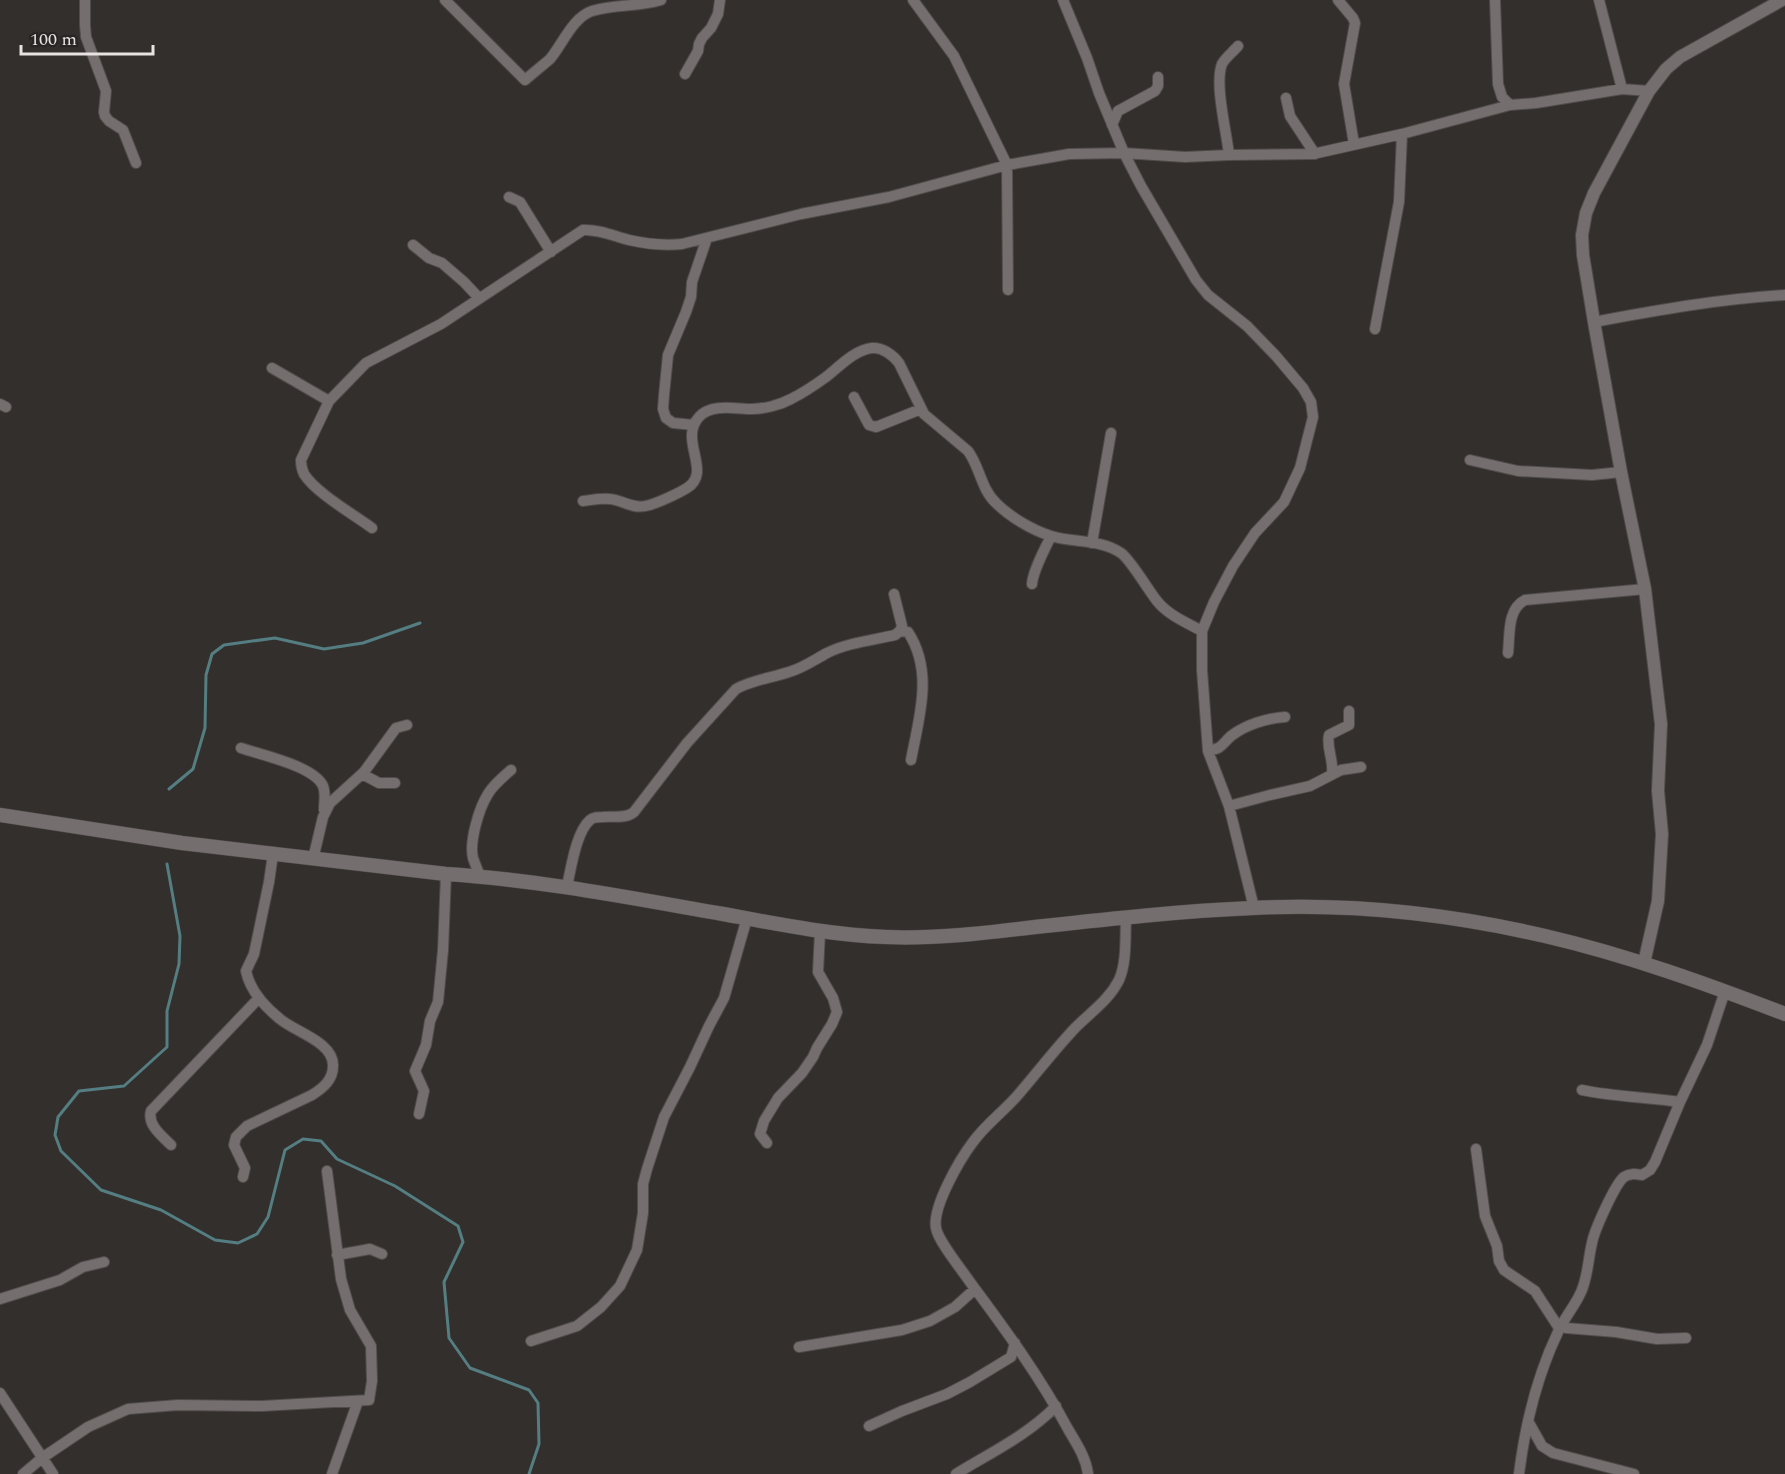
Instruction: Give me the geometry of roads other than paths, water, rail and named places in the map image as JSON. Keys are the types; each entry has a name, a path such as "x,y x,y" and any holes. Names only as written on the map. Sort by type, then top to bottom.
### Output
{"main road":[{"path":"0,815 182,843 567,886 820,932 887,937 944,936 1254,908 1377,910 1476,922 1546,936 1644,963 1785,1014"}],"street":[{"path":"85,0 86,37 106,91 105,116 123,130 136,163"},
{"path":"445,0 525,80 550,58 574,25 590,11 661,0"},
{"path":"685,74 698,51 702,38 711,28 718,14 720,0"},
{"path":"913,0 950,49 1007,165 1008,290"},
{"path":"1063,0 1124,153 1146,195 1202,288 1208,296 1247,326 1276,356 1303,388 1311,402 1312,417 1300,468 1284,502 1255,533 1233,566 1214,602 1203,631 1202,670 1208,751 1229,806 1254,908"},
{"path":"1338,0 1355,23 1344,84 1354,144"},
{"path":"1495,0 1498,84 1502,97 1510,105"},
{"path":"1599,0 1622,89"},
{"path":"1644,963 1658,901 1662,834 1658,791 1661,724 1646,589 1621,472 1594,322 1582,235 1586,213 1594,193 1649,91 1666,69 1680,57 1782,0"},
{"path":"1229,155 1223,126 1220,75 1221,65 1238,46"},
{"path":"1112,125 1118,111 1155,91 1158,86 1158,77"},
{"path":"372,528 320,490 304,474 301,466 301,460 329,400 366,363 441,324 583,230 595,230 633,241 668,245 707,238 801,214 889,197 1007,165 1068,154 1124,153 1185,157 1315,154 1402,134 1510,105 1622,89 1649,91"},
{"path":"1286,98 1290,116 1315,154"},
{"path":"1375,329 1399,202 1402,134"},
{"path":"509,197 520,202 551,252"},
{"path":"694,425 674,423 666,418 663,409 664,394 668,355 686,312 692,282 707,238"},
{"path":"413,245 429,258 442,263 456,274 479,298"},
{"path":"1594,322 1743,297 1785,295"},
{"path":"583,501 612,499 629,505 645,507 686,489 696,480 698,473 691,435 699,416 717,409 753,409 782,403 813,386 858,353 872,348 881,350 899,363 924,414 974,458 988,494 996,503 1030,526 1051,536 1110,546 1123,554 1158,604 1179,619 1203,631"},
{"path":"272,368 329,400"},
{"path":"854,397 872,427 921,409"},
{"path":"1092,543 1111,433"},
{"path":"1470,460 1518,471 1592,475 1621,472"},
{"path":"1032,584 1041,556 1051,536"},
{"path":"1508,653 1511,619 1515,607 1525,600 1646,589"},
{"path":"567,886 577,844 587,822 597,817 630,816 687,743 736,689 745,684 799,668 828,653 895,635 902,626 894,594"},
{"path":"900,631 908,632 914,642 924,684 911,760"},
{"path":"1332,774 1333,766 1327,740 1329,735 1349,725 1349,711"},
{"path":"1208,751 1220,749 1232,736 1259,722 1285,717"},
{"path":"323,817 330,803 362,774 396,728 407,725"},
{"path":"241,748 298,766 322,783 325,794 323,817 313,859"},
{"path":"1229,806 1310,786 1341,770 1361,767"},
{"path":"480,876 472,854 479,815 487,795 511,770"},
{"path":"362,774 379,783 395,783"},
{"path":"243,1177 245,1168 234,1145 236,1137 247,1126 320,1090 331,1077 333,1067 330,1053 322,1045 281,1020 259,998 252,988 246,970 254,954 273,854"},
{"path":"419,1114 424,1091 415,1071 426,1045 430,1021 438,1002 446,874"},
{"path":"531,1341 577,1326 601,1308 620,1286 637,1250 643,1213 643,1184 646,1169 664,1117 724,998 747,918"},
{"path":"1088,1474 1083,1456 1056,1406 1015,1343 938,1235 935,1227 944,1192 973,1141 1016,1098 1058,1047 1107,998 1119,980 1125,954 1126,918"},
{"path":"767,1143 760,1134 765,1122 778,1098 802,1073 813,1057 837,1012 833,998 818,972 820,932"},
{"path":"1519,1474 1528,1421 1548,1354 1582,1290 1592,1239 1610,1197 1623,1178 1631,1174 1642,1175 1650,1170 1655,1162 1707,1045 1725,991"},
{"path":"171,1145 152,1124 151,1111 259,998"},
{"path":"1582,1090 1604,1095 1680,1102"},
{"path":"1476,1149 1485,1216 1497,1246 1501,1266 1535,1291 1561,1326 1657,1339 1686,1338"},
{"path":"23,1474 42,1458 88,1428 129,1409 178,1406 262,1406 369,1400 372,1381 371,1346 346,1300 337,1255 327,1171"},
{"path":"337,1255 370,1249 382,1254"},
{"path":"0,1299 60,1280 83,1267 104,1262"},
{"path":"799,1347 902,1330 930,1321 975,1289"},
{"path":"869,1426 947,1394 970,1382 1008,1360 1015,1343"},
{"path":"0,1394 53,1474"},
{"path":"332,1474 358,1401"},
{"path":"956,1474 1029,1429 1056,1406"},
{"path":"1528,1421 1542,1446 1553,1453 1634,1474"}],"waterway":[{"path":"169,789 193,769 205,728 206,675 212,654 224,645 275,638 324,649 363,643 420,623"},
{"path":"167,864 180,936 179,964 167,1011 167,1047 124,1086 79,1091 58,1117 55,1135 61,1151 101,1190 161,1210 215,1240 238,1243 257,1234 268,1217 285,1150 303,1139 321,1141 337,1159 395,1186 458,1226 463,1242 444,1282 449,1338 470,1368 529,1390 538,1403 539,1444 529,1474"}]}
